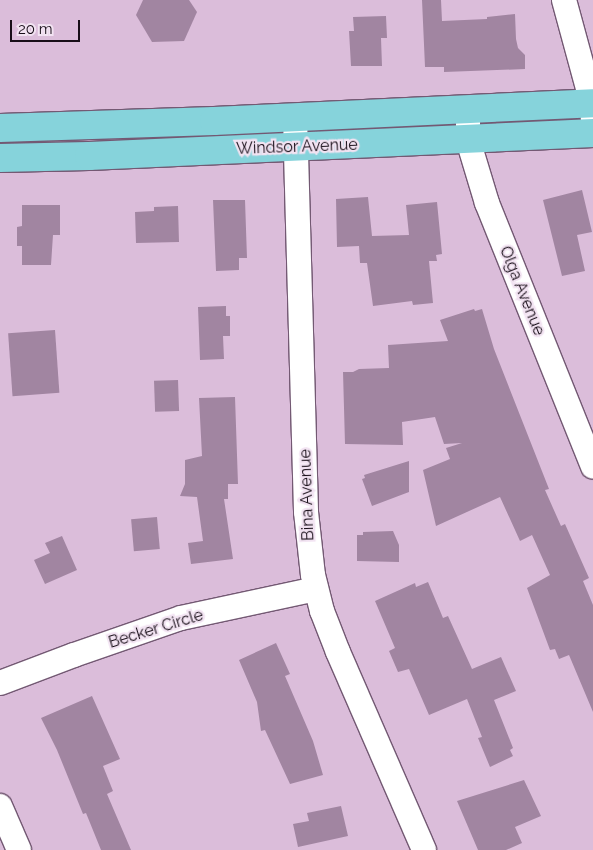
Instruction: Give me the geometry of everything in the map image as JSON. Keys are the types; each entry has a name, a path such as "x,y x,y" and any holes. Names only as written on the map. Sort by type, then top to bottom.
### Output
{"main road":[{"name":"Windsor Avenue","path":"0,128 468,110 593,110"},
{"name":"Windsor Avenue","path":"0,158 468,140 593,133"}],"street":[{"path":"564,0 593,110"},
{"name":"Olga Avenue","path":"468,110 468,140 486,203 593,467"},
{"name":"Bina Avenue","path":"295,117 308,548 316,589 338,652 424,850"},
{"name":"Becker Circle","path":"0,684 74,655 181,618 316,589"},
{"path":"0,806 19,850"}],"building":[{"path":"143,0 189,0 197,12 184,41 152,42 136,15"},
{"path":"422,0 441,0 442,21 487,19 487,17 515,14 516,39 518,48 525,55 525,69 444,72 444,67 425,67"},
{"path":"386,16 387,38 381,38 382,66 351,66 349,31 354,31 353,17"},
{"path":"582,190 592,232 577,235 585,271 562,276 543,200"},
{"path":"368,197 372,236 409,235 406,205 437,202 442,254 436,255 437,261 429,261 433,303 413,305 412,301 373,306 367,263 360,263 359,246 337,247 336,199"},
{"path":"213,200 245,200 247,258 239,258 239,270 216,271"},
{"path":"22,205 60,205 60,235 53,235 51,265 22,265 22,246 17,246 17,227 22,226"},
{"path":"178,206 179,242 136,243 135,212 154,211 154,207"},
{"path":"226,306 226,316 230,316 230,336 223,336 224,359 200,360 198,307"},
{"path":"474,309 475,311 482,309 494,349 549,489 545,490 561,526 565,524 589,578 583,581 593,605 593,712 569,655 559,659 555,649 550,650 527,588 550,575 532,535 520,541 500,497 436,526 423,470 450,459 446,448 462,443 444,444 435,417 402,422 403,445 345,444 343,372 353,372 359,369 389,368 388,345 448,341 440,320"},
{"path":"55,330 59,393 13,396 8,333"},
{"path":"178,380 179,411 155,412 154,381"},
{"path":"235,397 238,484 228,484 228,499 224,499 233,559 191,564 188,543 203,541 197,497 180,496 185,484 185,460 202,456 199,398"},
{"path":"409,461 409,492 372,506 362,479 365,478 364,475"},
{"path":"157,517 160,549 134,551 131,519"},
{"path":"393,531 399,545 399,562 357,561 357,535 363,535 363,532"},
{"path":"62,536 77,570 45,584 34,560 50,553 45,543"},
{"path":"428,582 443,618 448,616 472,669 501,657 516,691 494,700 513,748 510,750 513,756 490,767 478,738 482,737 467,699 429,715 409,669 398,672 389,651 395,648 375,601 415,583 416,587"},
{"path":"276,643 290,674 285,676 313,741 323,775 290,784 265,730 261,731 257,702 239,660"},
{"path":"92,696 120,759 103,766 113,791 107,794 131,850 101,850 86,813 83,814 57,750 41,718"},
{"path":"524,780 541,816 515,827 522,843 506,850 478,850 457,801"},
{"path":"341,806 348,836 298,847 293,824 309,821 307,813"}]}
